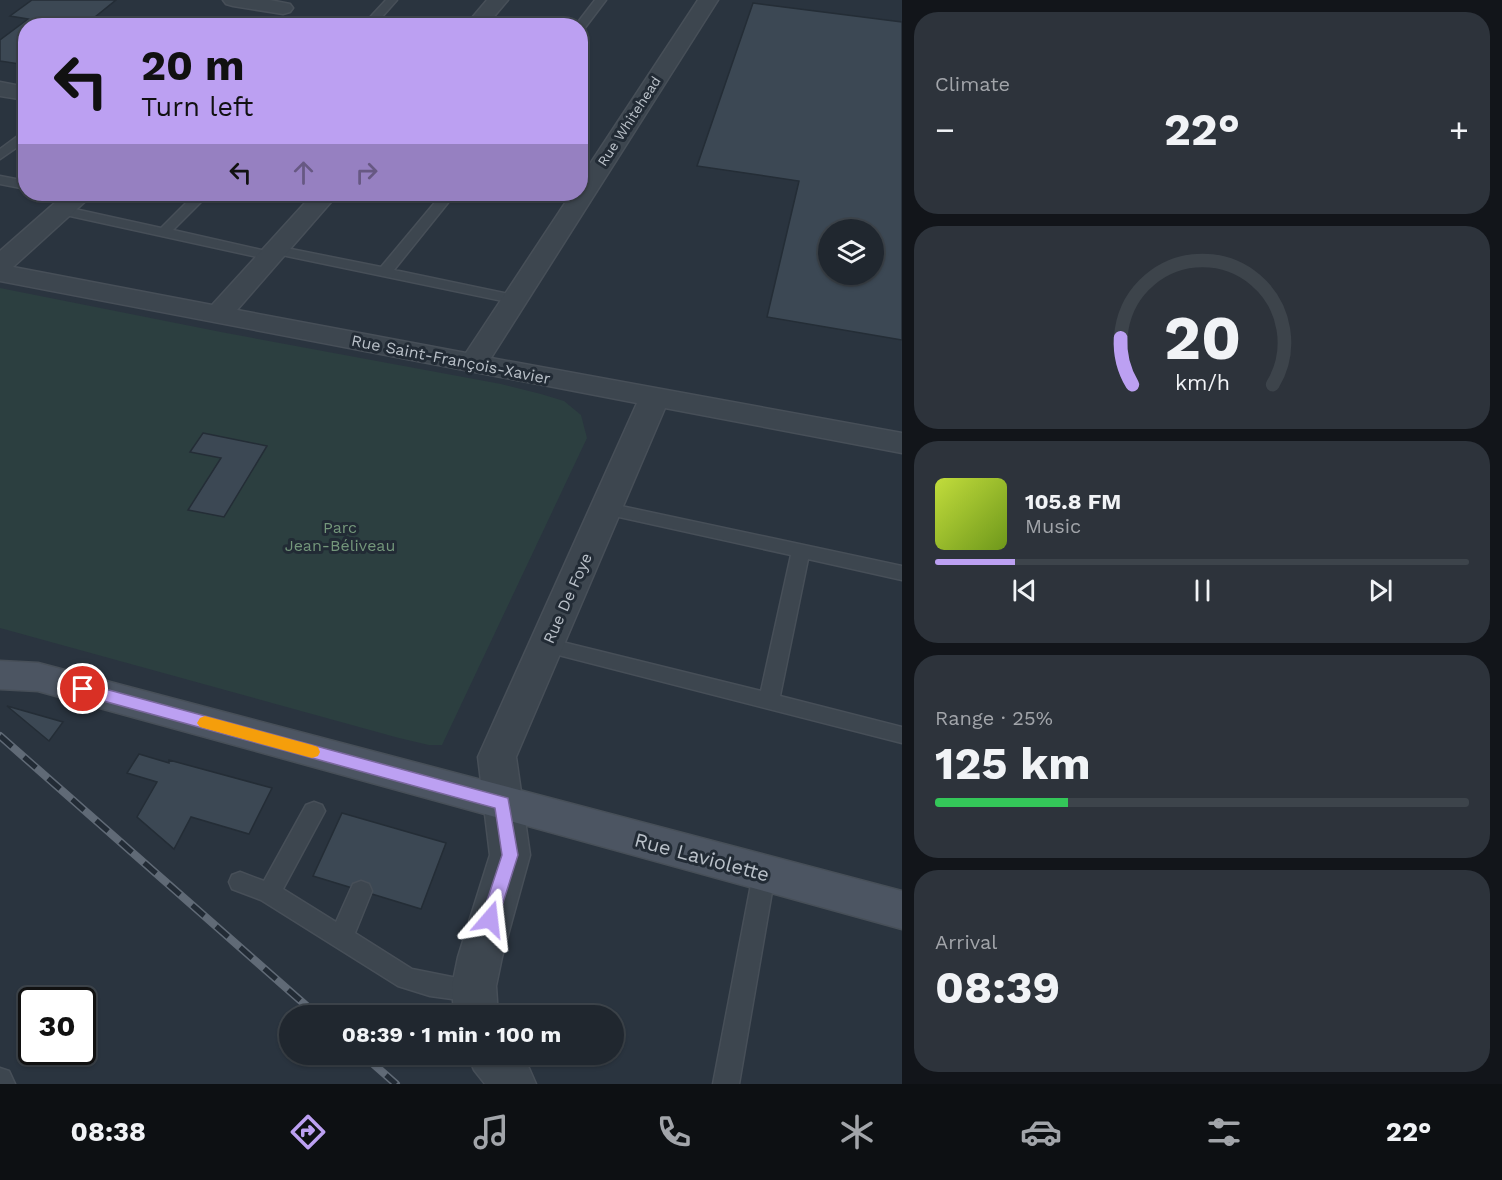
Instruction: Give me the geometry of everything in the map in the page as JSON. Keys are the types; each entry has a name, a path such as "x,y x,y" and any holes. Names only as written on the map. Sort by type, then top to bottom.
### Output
{"main road":[{"path":"0,657 38,677"},
{"path":"0,675 38,677"},
{"name":"Rue Laviolette","path":"38,677 902,910"}],"street":[{"path":"233,0 287,4"},
{"path":"482,18 498,0"},
{"name":"Rue Whitehead","path":"588,184 708,0"},
{"path":"272,18 287,4"},
{"path":"0,89 18,92"},
{"path":"0,265 69,201"},
{"path":"218,315 320,201"},
{"name":"Rue Whitehead","path":"473,364 577,201"},
{"name":"Rue Saint-François-Xavier","path":"0,273 473,364 902,442"},
{"name":"Rue De Foye","path":"475,1003 481,951 510,855 497,757 654,396"},
{"path":"498,1065 513,1084"}],"lane":[{"path":"375,18 392,0"},
{"path":"587,18 602,0"},
{"path":"0,155 18,140"},
{"path":"0,180 18,183"},
{"path":"80,201 164,232 385,272 513,299"},
{"path":"164,232 195,201"},
{"path":"385,272 443,201"},
{"path":"606,509 902,573"},
{"path":"769,701 801,551"},
{"path":"546,645 902,735"},
{"path":"269,894 314,811"},
{"path":"726,1084 764,874"},
{"path":"240,882 269,894 406,978 475,1003"},
{"path":"341,939 361,891"}],"green space":[{"name":"Parc Jean-Béliveau","path":"0,288 501,384 564,401 581,415 587,438 442,745 429,745 399,738 0,628"}],"building":[{"path":"32,0 116,0 95,17 102,18 10,16"},
{"path":"753,3 902,22 902,340 767,317 799,181 697,166"},
{"path":"18,26 18,64 0,61 0,40"},
{"path":"203,433 267,446 224,517 188,510 221,458 190,452"},
{"path":"7,706 63,722 49,741"},
{"path":"139,754 272,788 249,834 191,817 174,849 137,817 157,782 127,773"},
{"path":"342,813 446,843 421,909 313,876"}],"railway":[{"path":"0,736 306,1005"},
{"path":"374,1065 396,1084"}],"slow traffic":[{"path":"205,723 312,752"}],"route":[{"path":"83,689 503,803 510,855 490,919"}]}
